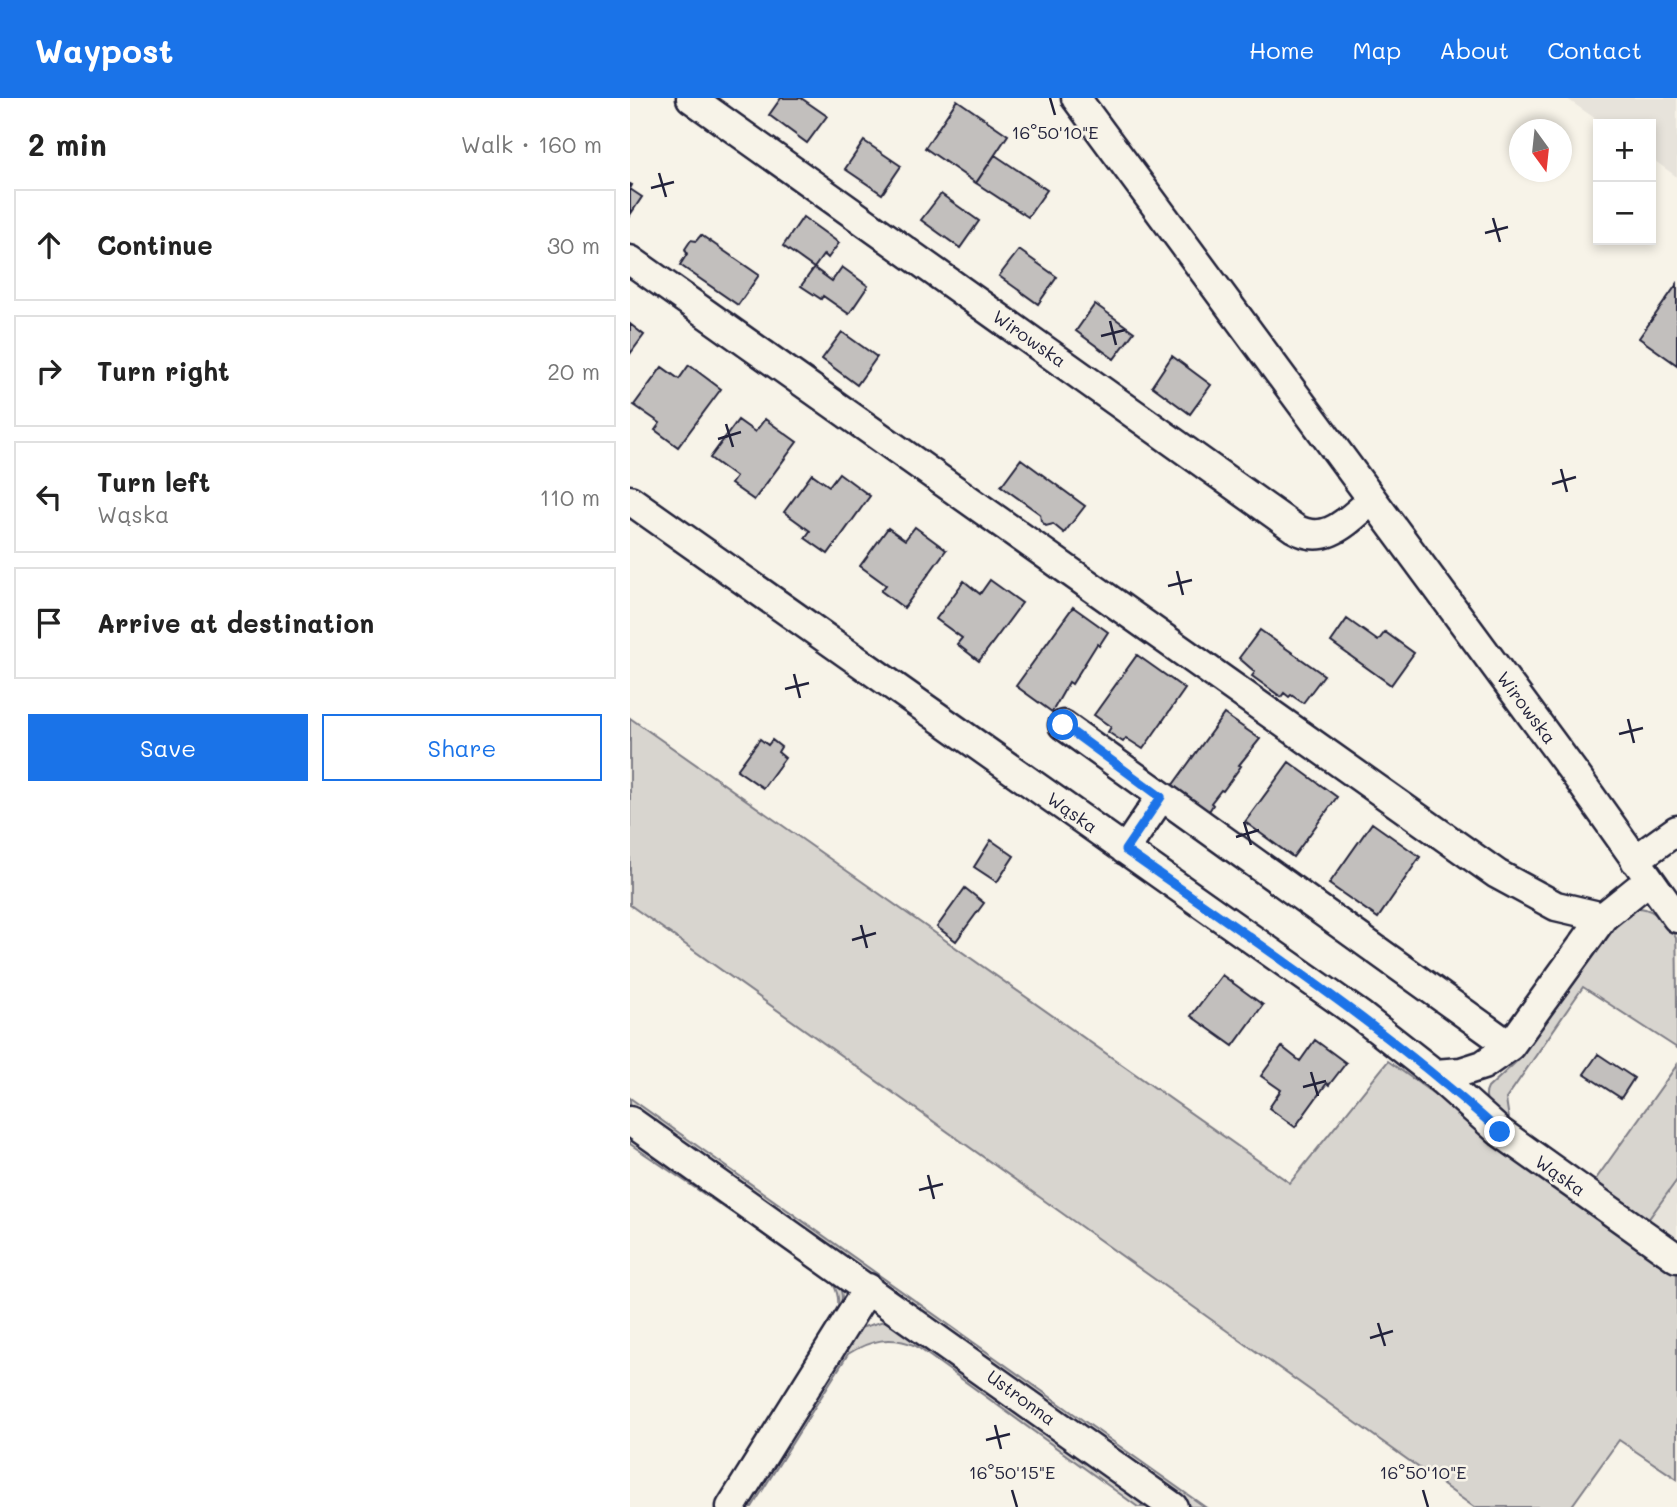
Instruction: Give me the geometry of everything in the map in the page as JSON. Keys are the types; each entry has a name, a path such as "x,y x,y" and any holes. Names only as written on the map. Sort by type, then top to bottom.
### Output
{"street":[{"name":"Wirowska","path":"691,98 1305,534 1318,535 1332,531 1371,500"},
{"name":"Wirowska","path":"1076,98 1575,774 1677,918"},
{"path":"630,260 1497,874 1556,906 1603,917"},
{"name":"Wąska","path":"630,500 1361,1016 1435,1074 1518,1146 1677,1258"},
{"path":"1063,725 1510,1046"},
{"path":"1125,850 1161,797"},
{"path":"1435,1074 1461,1072 1483,1065 1510,1046 1603,917 1677,830"},
{"name":"Ustronna","path":"630,1121 1173,1507"},
{"path":"731,1507 868,1288"}],"shaded area":[{"path":"1566,98 1677,98 1677,177 1656,162 1656,119 1596,119"},
{"path":"630,718 1290,1183 1388,1061 1677,1269 1677,1479 1619,1440 1571,1507 1474,1507 630,905"},
{"path":"1640,908 1661,918 1676,938 1677,1048 1583,987 1506,1099 1511,1132 1489,1106 1486,1100 1488,1088 1517,1061 1619,922 1633,910"},
{"path":"1677,1065 1677,1180 1645,1224 1591,1186"},
{"path":"630,1098 1205,1507 1191,1507 630,1112"},
{"path":"630,1129 832,1274 842,1295 836,1318 838,1297 830,1279 630,1144"},
{"path":"1677,1180 1677,1247 1645,1224"},
{"path":"884,1321 892,1322 1159,1507 1138,1507 916,1346 889,1340 864,1345 848,1354 752,1507 742,1507 853,1334 860,1328"}],"building":[{"path":"781,98 801,98 827,116 807,143 769,115"},
{"path":"957,100 1008,135 976,183 925,148"},
{"path":"864,141 901,166 882,194 845,169"},
{"path":"995,155 1047,190 1028,217 976,183"},
{"path":"630,189 642,197 630,215"},
{"path":"941,194 979,221 960,248 921,220"},
{"path":"803,217 839,243 828,258 824,254 814,268 783,246"},
{"path":"701,235 759,275 738,305 680,265 691,240 696,241"},
{"path":"1019,250 1057,277 1038,304 999,276"},
{"path":"842,267 868,286 849,314 823,296 821,299 801,286 814,268 832,281"},
{"path":"1677,284 1677,365 1639,338"},
{"path":"1095,304 1134,332 1114,359 1076,331"},
{"path":"630,324 644,335 630,354"},
{"path":"842,332 877,357 857,385 822,359"},
{"path":"1172,356 1211,385 1190,414 1152,386"},
{"path":"689,365 721,389 678,447 655,430 660,423 634,405 662,367 679,379"},
{"path":"765,419 797,442 754,500 731,484 736,477 710,458 738,420 755,432"},
{"path":"1021,459 1085,506 1064,533 1053,524 1046,526 1041,521 1040,514 1001,486"},
{"path":"839,473 870,496 828,554 805,538 810,531 784,512 812,474 829,486"},
{"path":"915,527 946,550 904,608 881,591 886,585 860,566 888,528 905,540"},
{"path":"990,580 1022,603 979,661 957,644 962,638 936,619 964,581 980,594"},
{"path":"1073,607 1108,632 1099,646 1097,644 1072,684 1069,682 1052,712 1016,686"},
{"path":"1347,619 1378,641 1385,632 1414,653 1391,685 1331,642"},
{"path":"1260,630 1324,675 1303,703 1284,693 1281,697 1252,676 1255,672 1239,658"},
{"path":"1137,655 1185,689 1143,749 1126,738 1123,742 1108,732 1111,727 1094,715"},
{"path":"1224,714 1260,739 1223,791 1221,790 1211,803 1213,805 1204,819 1167,793"},
{"path":"760,739 768,745 772,740 781,747 778,752 785,758 763,788 737,770"},
{"path":"1289,762 1337,797 1293,857 1245,822"},
{"path":"1372,823 1420,857 1378,918 1329,884"},
{"path":"991,840 1014,856 997,882 974,867"},
{"path":"965,888 984,903 956,941 937,927"},
{"path":"1222,975 1263,1005 1233,1046 1191,1016"},
{"path":"1315,1040 1346,1063 1329,1085 1327,1083 1295,1127 1269,1108 1281,1090 1261,1076 1282,1047 1300,1061"},
{"path":"1598,1054 1634,1078 1621,1098 1584,1074"}],"route":[{"path":"1063,725 1161,797 1125,850 1361,1016 1466,1100 1500,1132"}]}
